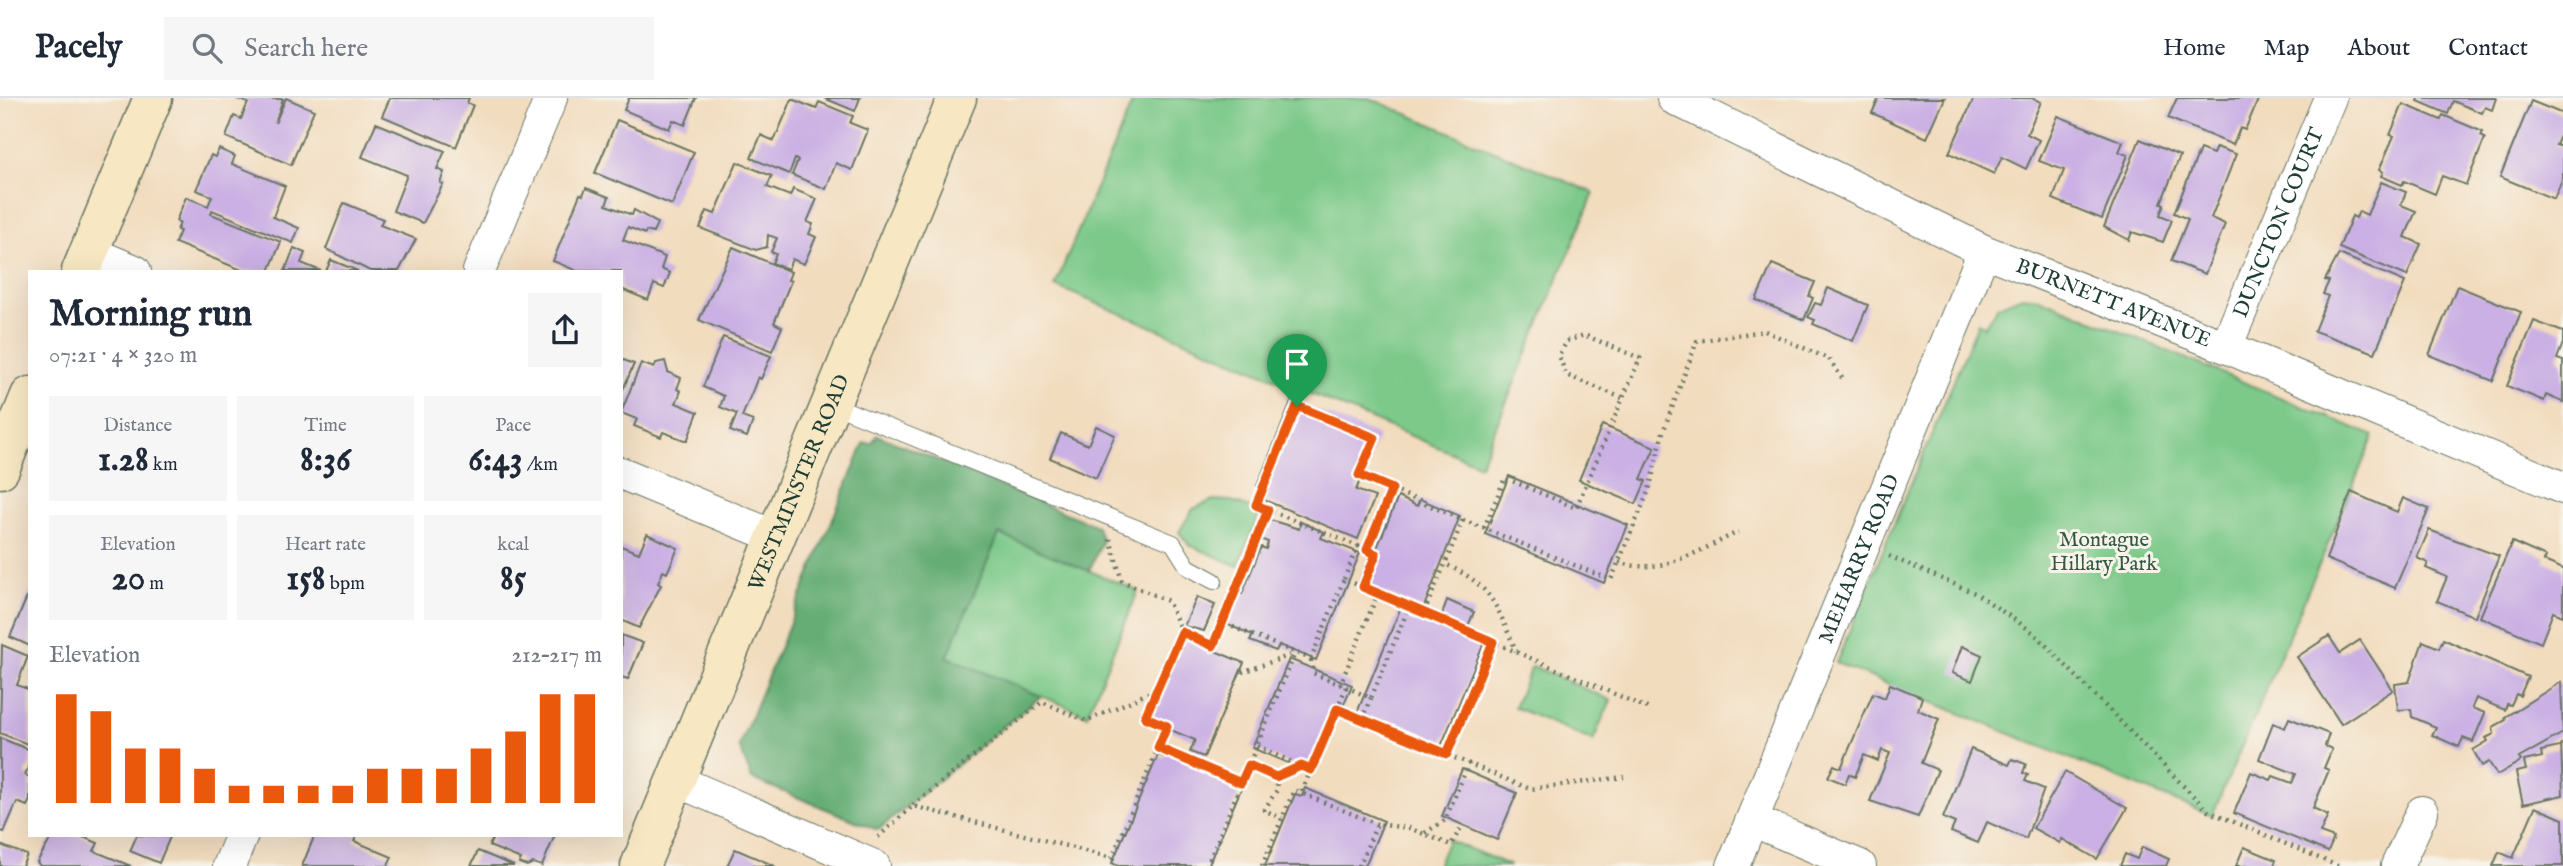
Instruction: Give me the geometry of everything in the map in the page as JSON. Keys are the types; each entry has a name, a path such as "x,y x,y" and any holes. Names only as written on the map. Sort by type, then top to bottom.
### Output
{"main road":[{"path":"85,261 153,98"},
{"name":"WESTMINSTER ROAD","path":"640,866 957,98"},
{"path":"0,469 28,401"}],"street":[{"path":"479,270 551,98"},
{"name":"BURNETT AVENUE","path":"1673,98 1984,251 2227,347 2563,488"},
{"name":"DUNCTON COURT","path":"2227,347 2330,98"},
{"name":"MEHARRY ROAD","path":"1733,866 1984,251"},
{"path":"85,261 130,270"},
{"path":"623,474 776,537"},
{"path":"675,780 874,853"},
{"path":"2397,866 2422,812"},
{"path":"1752,820 1860,866"},
{"path":"229,866 241,837"}],"lane":[{"path":"831,404 1173,543 1188,567 1214,581"}],"path":[{"path":"1363,587 1376,554 1256,505 1297,406 1375,438 1359,475 1611,580 1649,490 1663,432 1697,341 1765,331 1829,359 1842,378"},
{"path":"1484,528 1505,478 1576,508 1640,358 1584,335 1567,341 1559,355 1566,375 1622,398"},
{"path":"1367,550 1392,489"},
{"path":"1103,514 1122,581 1168,601 1182,632 1213,646 1268,510"},
{"path":"1424,612 1463,520"},
{"path":"1619,562 1628,565 1674,563 1738,532"},
{"path":"1358,546 1311,659 1313,673 1371,698"},
{"path":"1882,553 1977,594 2034,633 2208,811 2338,866"},
{"path":"1445,564 1476,580 1491,594 1516,652"},
{"path":"1344,579 1652,710"},
{"path":"1214,581 1236,590"},
{"path":"1301,793 1337,709 1378,593"},
{"path":"1362,719 1409,607"},
{"path":"1223,623 1311,659"},
{"path":"913,806 1111,858 1167,726 1145,717 1182,632"},
{"path":"1447,754 1493,642"},
{"path":"1242,672 1295,653"},
{"path":"1207,866 1295,653"},
{"path":"874,853 913,806 1042,702 1087,721 1157,689"},
{"path":"1337,709 1530,789 1623,777"},
{"path":"1256,746 1311,770"},
{"path":"1158,748 1241,783"},
{"path":"1424,834 1445,820 1469,764"},
{"path":"1249,765 1276,777 1301,766"},
{"path":"1276,777 1277,790 1264,810 1282,818"},
{"path":"1262,866 1294,790 1377,824 1409,828 1451,845 1462,826"},
{"path":"1359,866 1377,824"}],"green space":[{"path":"1134,98 1369,98 1594,193 1480,465 1055,286"},
{"name":"Montague Hillary Park","path":"2022,296 2039,298 2374,436 2212,816 1836,663 1978,323 1984,326 1998,306"},
{"path":"877,435 1097,526 1102,542 1089,571 999,534 947,657 1041,696 878,830 752,779 739,746 864,443 872,443"},
{"path":"1213,500 1231,501 1260,512 1238,566 1189,545 1179,532 1193,509"},
{"path":"999,533 1138,591 1087,715 947,657"},
{"path":"1532,666 1611,700 1593,741 1514,707"},
{"path":"1448,840 1511,866 1437,866"}],"building":[{"path":"235,98 283,99 275,123 286,98 314,110 291,165 226,137 234,116 241,119 248,103"},
{"path":"390,98 469,98 467,103 473,105 456,147 382,116"},
{"path":"629,98 696,98 685,125 673,120 669,129 624,110"},
{"path":"824,98 860,98 855,111"},
{"path":"1879,98 1945,98 1927,138 1872,113"},
{"path":"1974,98 2032,98 2041,102 2027,134 2039,140 2026,169 2002,157 1994,174 1949,153"},
{"path":"2177,98 2258,100 2245,130 2240,128 2233,145 2168,118"},
{"path":"2419,98 2496,98 2492,110 2485,107 2482,113 2453,101 2448,114 2418,101"},
{"path":"792,99 816,109 819,102 853,116 850,123 868,130 852,170 836,163 826,189 792,175 798,160 795,159 789,174 751,158 761,135 774,141"},
{"path":"2531,101 2563,114 2563,129 2556,145 2563,147 2563,178 2554,199 2500,177"},
{"path":"2403,104 2441,120 2443,115 2483,132 2481,136 2485,138 2466,185 2442,176 2435,194 2404,181 2402,185 2381,176 2383,172 2379,170 2394,136 2390,135"},
{"path":"2058,116 2123,142 2119,152 2128,155 2102,219 2053,199 2064,170 2039,161"},
{"path":"617,120 694,152 672,205 595,173"},
{"path":"376,123 445,151 437,169 444,172 440,183 443,184 423,223 393,211 407,175 362,157"},
{"path":"2140,139 2180,156 2161,203 2164,204 2160,215 2172,220 2163,242 2132,232 2129,240 2104,227"},
{"path":"2216,147 2236,154 2211,218 2225,224 2205,274 2171,261 2188,219 2174,213 2200,149 2213,154"},
{"path":"219,149 235,156 232,164 285,186 273,217 299,228 293,243 212,210 211,214 281,242 269,270 242,270 175,243 180,231 177,230 180,223 176,221 186,197 208,206 212,196 196,190 211,155 215,157"},
{"path":"737,162 772,176 767,187 790,196 793,189 817,199 807,222 813,224 809,234 816,237 804,264 792,259 788,269 772,263 776,254 771,252 777,238 768,235 767,247 756,250 700,228 707,211 715,214"},
{"path":"2381,182 2406,192 2401,205 2416,211 2405,237 2421,244 2407,276 2339,248 2352,216 2356,218 2359,211 2367,215"},
{"path":"586,188 609,197 606,205 632,215 634,210 657,223 653,233 646,231 645,234 628,227 623,240 665,257 661,269 670,273 664,288 654,284 648,300 623,290 623,270 575,270 553,261 580,194 583,195"},
{"path":"344,203 383,219 380,225 416,239 400,270 368,270 326,249"},
{"path":"733,247 791,272 788,280 791,281 774,323 782,327 772,351 699,320"},
{"path":"294,248 305,253 301,263 318,270 285,270"},
{"path":"2339,254 2405,282 2375,353 2314,331 2328,296 2323,294 2329,281 2325,280"},
{"path":"331,260 356,270 326,270"},
{"path":"1772,264 1815,282 1809,296 1813,298 1804,320 1756,300"},
{"path":"2457,286 2521,312 2493,381 2429,355"},
{"path":"1828,288 1868,305 1853,341 1813,324 1815,320 1808,317 1815,303 1821,305"},
{"path":"2534,321 2563,332 2563,343 2557,359 2563,361 2563,402 2546,395 2544,401 2507,386"},
{"path":"723,337 771,356 761,379 758,377 742,417 753,421 747,437 730,431 737,414 720,407 724,396 703,387"},
{"path":"623,360 634,364 623,389"},
{"path":"665,361 668,372 681,378 677,389 681,391 676,403 698,412 687,441 663,432 661,437 634,426 637,419 623,414 641,363 654,368 656,363"},
{"path":"1292,400 1378,436 1356,490 1375,497 1358,539 1264,500 1268,490 1257,486"},
{"path":"1602,425 1655,447 1641,479 1646,481 1636,504 1579,480"},
{"path":"1096,426 1115,435 1096,478 1050,458 1061,433 1088,445"},
{"path":"1509,476 1628,525 1604,583 1485,534"},
{"path":"2351,492 2397,512 2403,498 2429,509 2395,588 2326,559"},
{"path":"1398,497 1417,506 1420,499 1460,516 1423,609 1359,583 1369,558 1372,560"},
{"path":"1267,519 1299,529 1301,522 1324,532 1321,538 1360,553 1316,660 1279,645 1276,651 1250,641 1253,635 1218,621 1231,590 1242,594 1261,547 1266,549 1268,542 1258,538"},
{"path":"2429,530 2499,556 2475,617 2437,601 2447,577 2426,568 2428,563 2417,558"},
{"path":"647,534 678,548 667,573 663,571 658,583 661,585 639,628 623,621 623,547 639,553"},
{"path":"2512,542 2546,557 2544,561 2563,569 2563,616 2553,612 2541,643 2480,617"},
{"path":"28,595 28,645 10,637"},
{"path":"1197,597 1215,605 1204,631 1184,626"},
{"path":"1447,600 1474,612 1465,633 1485,641 1440,749 1419,740 1416,746 1392,736 1394,731 1356,715 1401,607 1439,624"},
{"path":"623,636 643,643 628,679 623,678"},
{"path":"2329,636 2340,653 2360,640 2393,690 2341,724 2297,657"},
{"path":"1184,638 1244,663 1204,757 1190,752 1195,740 1149,721"},
{"path":"2443,639 2528,677 2520,696 2516,694 2511,705 2507,704 2505,710 2476,698 2472,708 2485,713 2473,742 2463,738 2459,747 2432,735 2436,727 2412,717 2411,709 2398,710 2395,684 2409,682 2423,641 2439,648"},
{"path":"2,645 28,656 17,685 28,689 28,744 0,733"},
{"path":"1962,646 1982,655 1972,681 1952,673"},
{"path":"1289,659 1352,685 1314,774 1252,748"},
{"path":"2561,682 2563,733 2519,758 2521,761 2497,775 2489,762 2482,766 2473,750 2488,741 2486,738 2494,734 2493,727"},
{"path":"1890,684 1922,697 1918,710 1939,719 1921,763 1938,770 1918,817 1870,801 1890,753 1882,750 1878,761 1864,755 1855,777 1849,774 1845,784 1828,777 1834,765 1841,768 1873,693 1885,698"},
{"path":"2289,718 2329,734 2325,746 2332,749 2324,768 2329,770 2313,808 2328,815 2320,833 2334,838 2328,852 2234,813 2251,772 2271,780 2273,776 2292,783 2296,774 2259,759 2273,723 2285,728"},
{"path":"0,738 28,749 28,768 25,775 28,776 28,804 27,806 17,802 4,832 0,831"},
{"path":"2561,743 2563,795 2523,804 2516,772 2526,770 2524,761 2542,757 2541,751 2560,747"},
{"path":"1971,749 2009,765 2012,759 2026,764 2023,773 2028,775 2025,781 2044,789 2026,839 1987,822 1978,843 1951,832 1955,823 1943,818"},
{"path":"1167,750 1244,782 1208,866 1118,866 1112,863 1158,755 1164,757"},
{"path":"1462,769 1517,793 1497,840 1442,816"},
{"path":"2065,772 2127,808 2097,859 2062,839 2060,843 2033,828"},
{"path":"1305,788 1384,821 1365,866 1265,866 1295,794 1302,796"},
{"path":"2535,807 2563,819 2563,866 2493,866 2499,852 2513,858"},
{"path":"52,837 83,837 98,843 94,851 131,866 40,866 37,862"},
{"path":"136,837 170,837 159,863 130,851"},
{"path":"314,837 356,837 354,841 392,857 388,866 302,866"},
{"path":"493,837 554,837 542,866 519,863 521,859 489,846"},
{"path":"0,845 27,855 22,866 0,866"},
{"path":"2142,847 2169,859 2166,866 2120,866 2125,854 2137,859"},
{"path":"2244,847 2276,860 2274,866 2236,866"},
{"path":"735,849 775,866 727,866"},
{"path":"478,851 514,866 471,866"}],"route":[{"path":"1297,406 1375,438 1359,475 1392,489 1367,550 1376,554 1363,587 1493,642 1447,754 1337,709 1311,770 1301,766 1276,777 1249,765 1241,783 1158,748 1167,726 1145,717 1182,632 1213,646 1268,510 1256,505 1297,406"}]}
